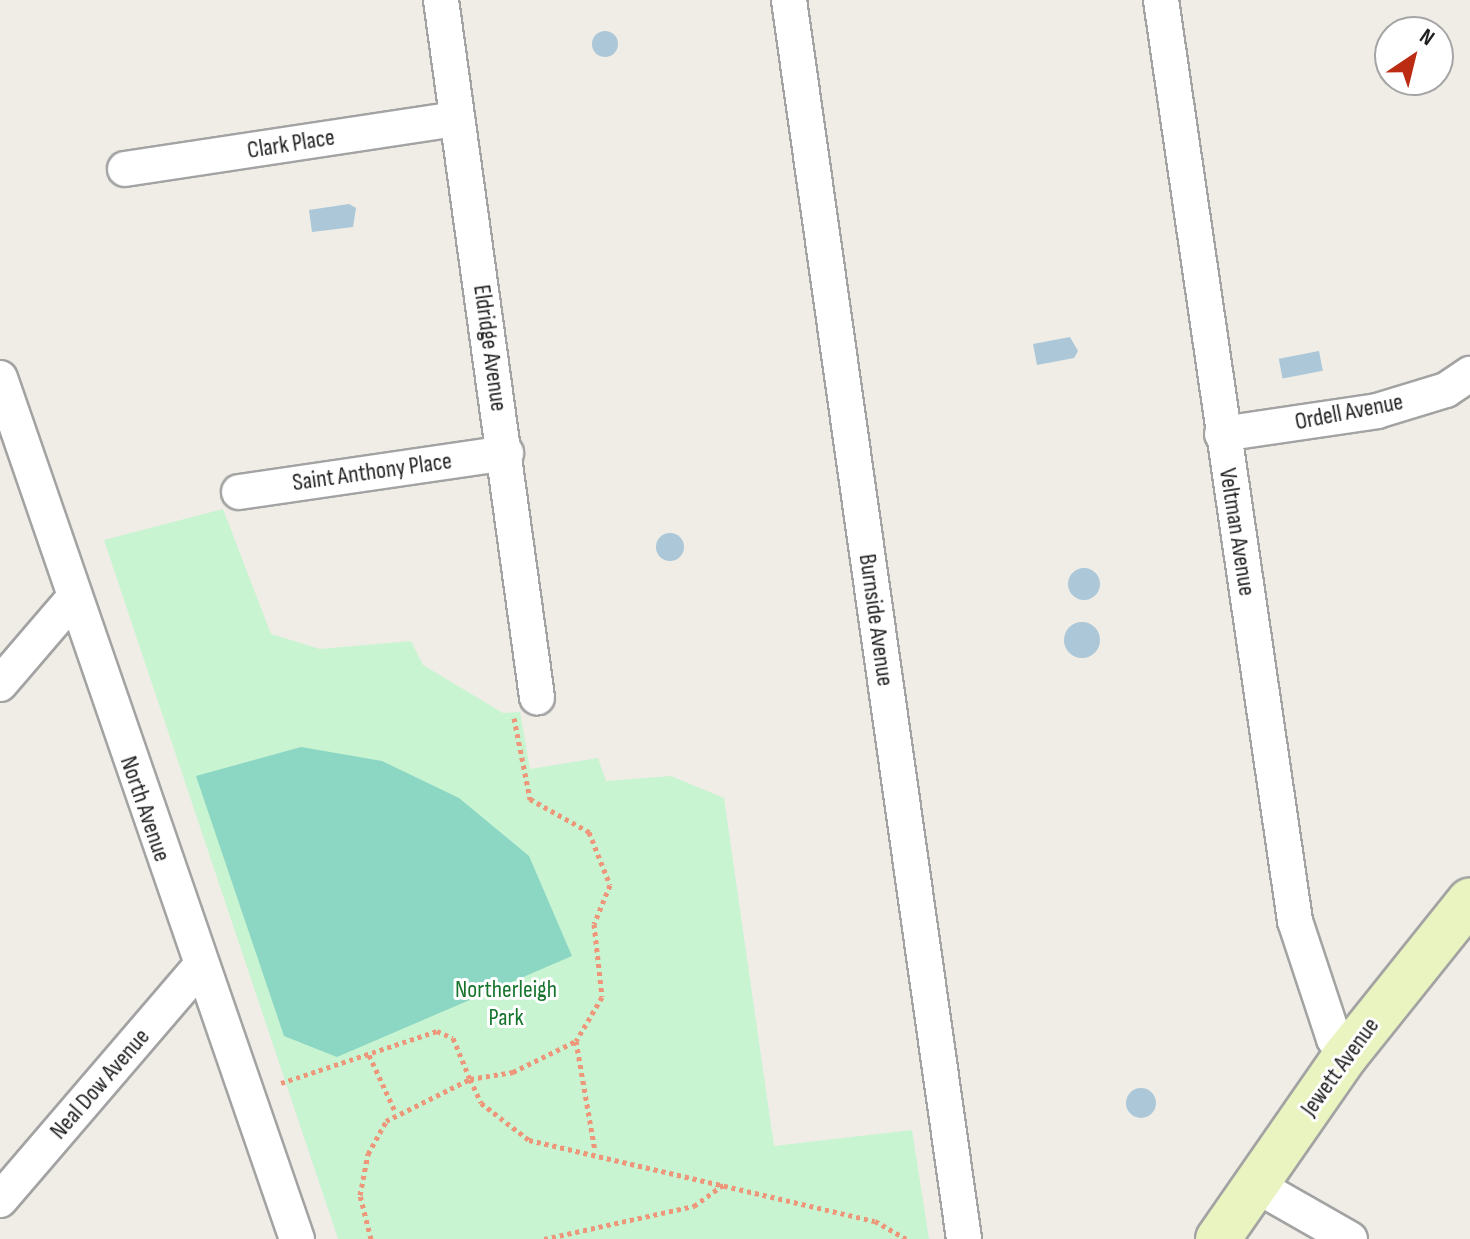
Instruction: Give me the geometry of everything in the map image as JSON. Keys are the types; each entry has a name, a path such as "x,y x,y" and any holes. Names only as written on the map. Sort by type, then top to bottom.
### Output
{"street":[{"name":"Eldridge Avenue","path":"441,0 506,453 525,705"},
{"name":"Burnside Avenue","path":"789,0 964,1239"},
{"name":"Veltman Avenue","path":"1166,1 1222,434 1295,921 1334,1039 1346,1055"},
{"name":"Clark Place","path":"125,169 457,119"},
{"name":"Ordell Avenue","path":"1222,434 1377,411 1446,390 1470,374"},
{"name":"North Avenue","path":"0,378 72,600 297,1239"},
{"name":"Saint Anthony Place","path":"239,492 506,453"},
{"path":"0,684 72,600"},
{"name":"Jewett Avenue","path":"1218,1239 1346,1055 1470,900"},
{"name":"Neal Dow Avenue","path":"0,1200 200,967"},
{"path":"1257,1186 1350,1239"}],"path":[{"path":"371,1239 360,1206 363,1174 395,1111 470,1079 513,1072 576,1041 602,997 594,924 610,885 589,832 530,799 525,705"},
{"path":"281,1083 446,1031 481,1103 529,1140 595,1151 875,1221 906,1239"},
{"path":"576,1041 595,1151"},
{"path":"369,1055 395,1111"},
{"path":"544,1239 694,1206 724,1184"}],"green space":[{"name":"Northerleigh Park","path":"223,509 271,634 320,649 411,641 423,665 503,713 520,712 530,769 598,758 606,781 671,776 724,798 774,1146 912,1130 929,1239 338,1239 104,540"},
{"path":"301,747 382,761 459,798 529,856 572,956 337,1057 284,1036 196,776"}],"water":[{"path":"605,31 614,35 618,44 614,53 605,57 596,53 592,44 596,35"},
{"path":"349,204 356,208 353,227 312,232 309,210"},
{"path":"1070,337 1078,351 1074,358 1037,365 1033,344"},
{"path":"1319,351 1323,371 1283,378 1279,359"},
{"path":"670,533 680,537 684,547 680,557 670,561 660,557 656,547 660,537"},
{"path":"1084,568 1095,573 1100,584 1095,595 1084,600 1073,595 1068,584 1073,573"},
{"path":"1082,622 1095,627 1100,640 1095,653 1082,658 1069,653 1064,640 1069,627"},
{"path":"1141,1088 1152,1092 1156,1103 1152,1114 1141,1118 1130,1114 1126,1103 1130,1092"}]}
